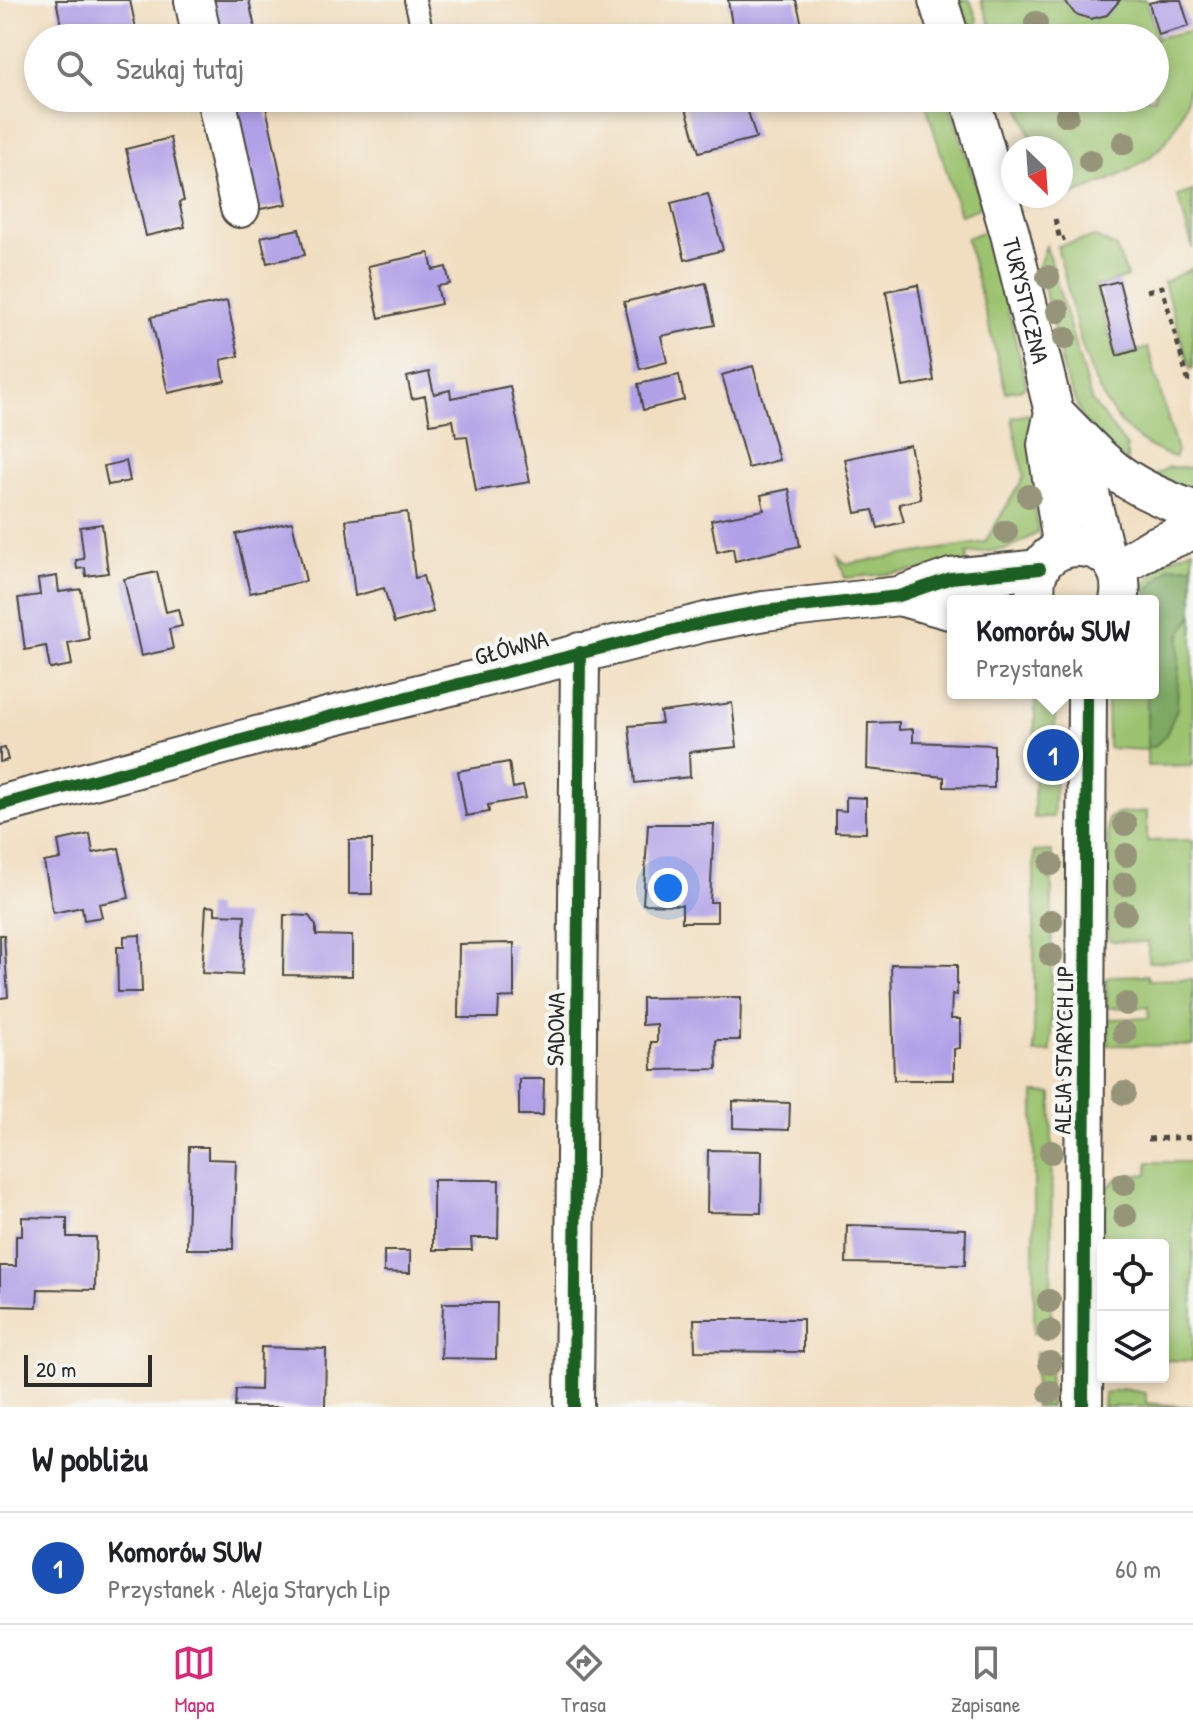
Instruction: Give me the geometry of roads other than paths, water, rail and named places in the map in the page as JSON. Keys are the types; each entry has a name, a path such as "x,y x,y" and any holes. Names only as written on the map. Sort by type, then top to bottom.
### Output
{"street":[{"path":"194,0 199,24"},
{"path":"938,0 946,24"},
{"path":"219,112 240,208"},
{"name":"TURYSTYCZNA","path":"974,112 1113,575"},
{"path":"1065,423 1095,456 1127,482 1193,510"},
{"name":"TURYSTYCZNA","path":"1047,573 1047,445 1065,423"},
{"path":"1113,575 1153,547 1193,530"},
{"name":"GŁÓWNA","path":"0,805 580,652 764,611 899,596 951,578 1047,573 1085,546 1113,575"},
{"name":"GŁÓWNA","path":"899,596 947,609"},
{"name":"SADOWA","path":"574,1407 580,652"},
{"name":"ALEJA STARYCH LIP","path":"1083,1407 1087,699"}],"lane":[{"path":"415,0 421,24"}],"place":[{"name":"Komorów SUW","path":"1053,755"}]}
